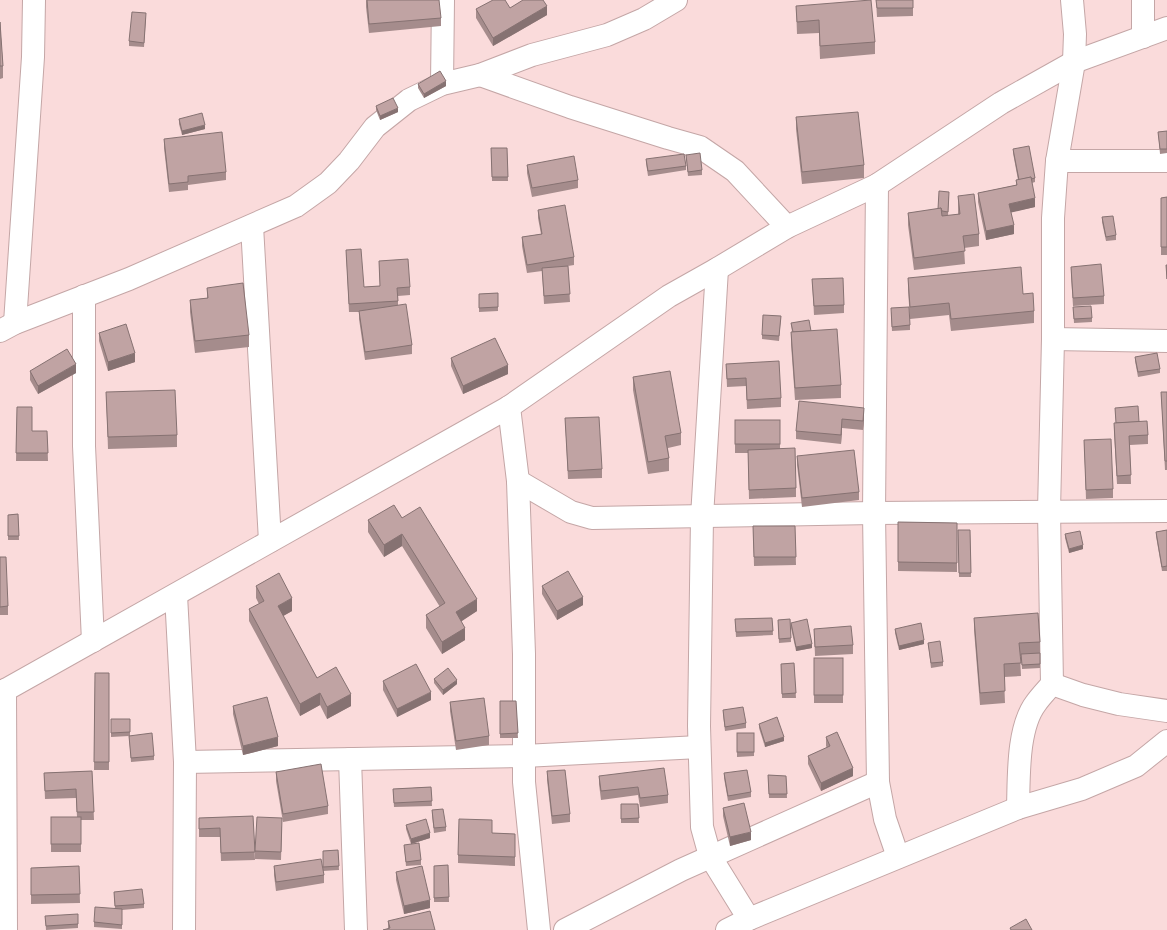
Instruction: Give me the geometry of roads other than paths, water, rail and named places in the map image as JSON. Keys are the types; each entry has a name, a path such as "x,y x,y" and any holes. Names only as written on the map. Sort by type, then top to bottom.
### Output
{"street":[{"path":"34,0 33,56 7,327 129,279 296,206 328,183 349,161 375,127 409,100 442,84 480,75 532,55 607,35 644,19 676,0"},
{"path":"442,84 443,0"},
{"path":"1018,808 1019,765 1025,725 1035,704 1052,684 1049,511 1053,339 1053,218 1057,161 1074,62 1075,34 1072,0"},
{"path":"1143,0 1143,37"},
{"path":"6,930 3,691 509,407 669,296 787,227 877,184 1002,103 1074,62 1167,28"},
{"path":"480,75 578,109 700,147 735,171 787,227"},
{"path":"1057,161 1167,161"},
{"path":"877,184 874,513 878,782 885,819 898,857"},
{"path":"252,226 270,541"},
{"path":"717,269 702,517 699,747 702,827 710,856 749,919"},
{"path":"84,296 84,446 92,641"},
{"path":"1053,339 1167,341"},
{"path":"509,407 518,481 524,654 524,782 539,930"},
{"path":"518,481 571,512 592,518 874,513 1167,511"},
{"path":"176,595 185,762 184,930"},
{"path":"1052,684 1083,695 1119,704 1167,711"},
{"path":"727,930 749,919 1018,808 1082,789 1136,766 1167,741"},
{"path":"185,762 524,756 699,747"},
{"path":"350,759 356,930"},
{"path":"565,930 710,856 878,782"}]}
